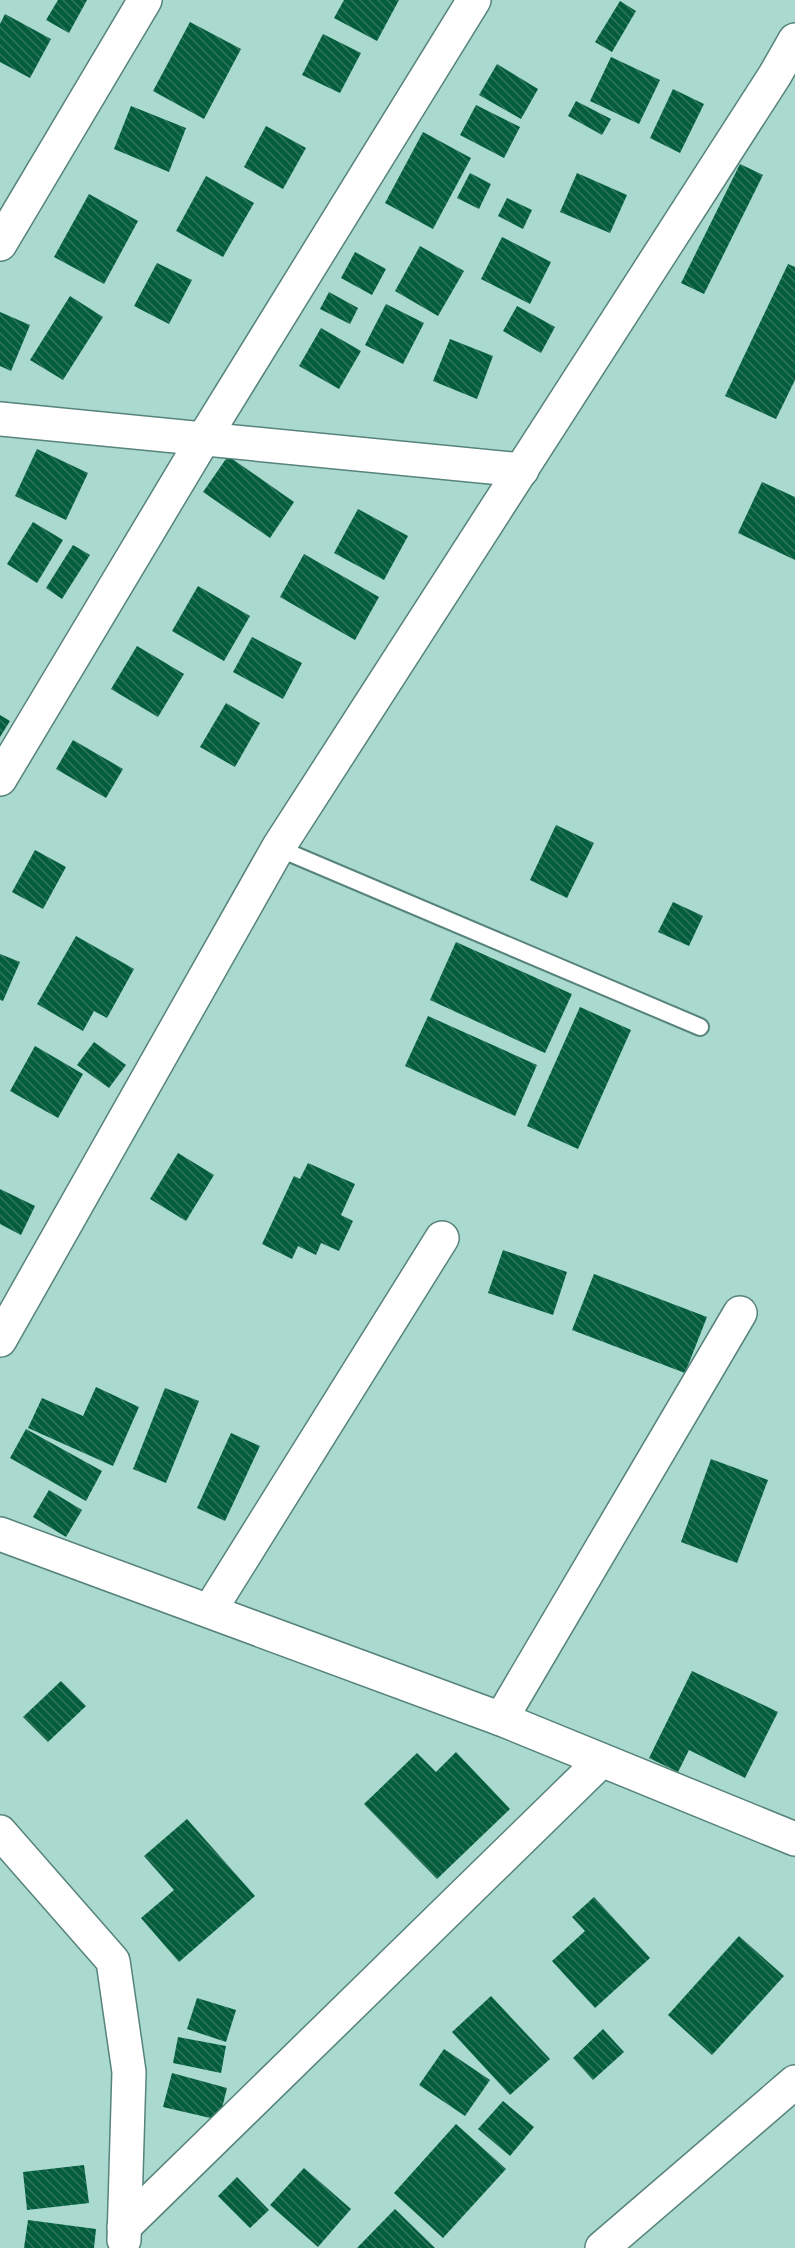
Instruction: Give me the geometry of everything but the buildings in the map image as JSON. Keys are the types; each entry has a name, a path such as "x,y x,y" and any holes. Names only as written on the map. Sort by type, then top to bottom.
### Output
{"street":[{"path":"0,244 145,0"},
{"path":"0,779 204,438 474,0"},
{"path":"0,1340 278,848 776,75 795,40"},
{"path":"0,418 522,470"},
{"path":"210,1610 442,1238"},
{"path":"501,1719 740,1313"},
{"path":"0,1533 501,1719 795,1839"},
{"path":"124,2238 601,1761"},
{"path":"0,1832 113,1961 129,2072 124,2238"},
{"path":"602,2248 795,2082"}],"lane":[{"path":"278,848 700,1027"}]}
